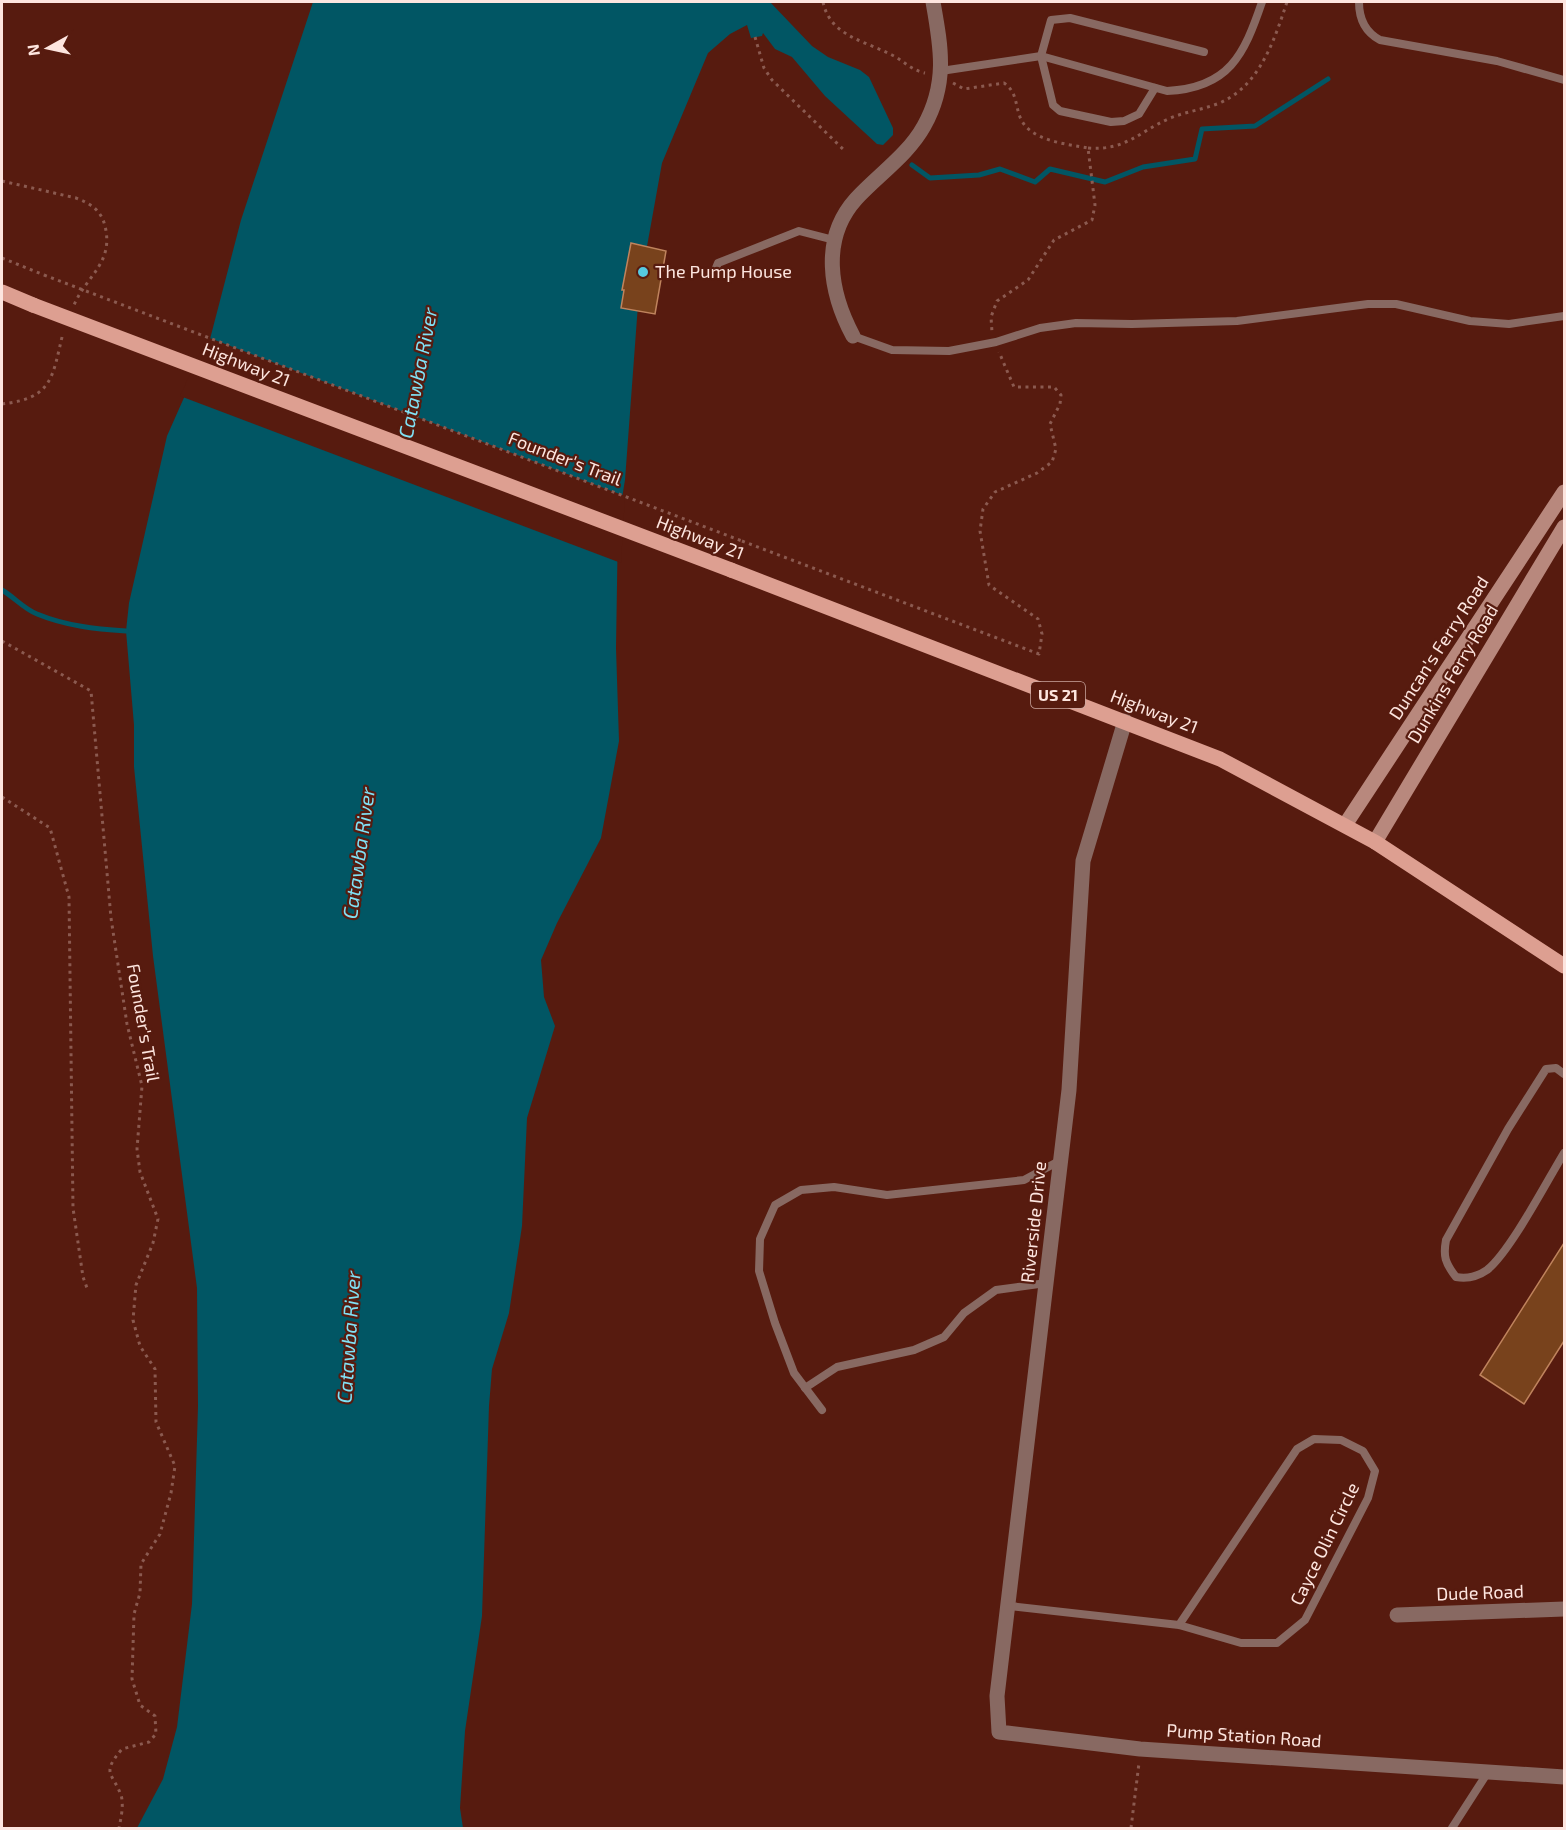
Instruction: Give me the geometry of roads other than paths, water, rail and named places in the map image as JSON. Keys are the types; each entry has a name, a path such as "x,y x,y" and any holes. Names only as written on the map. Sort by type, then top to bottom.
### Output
{"main road":[{"name":"Highway 21","path":"2,292 1220,759 1375,842"},
{"name":"US 21","path":"1375,842 1564,966"}],"street":[{"path":"853,336 835,293 832,277 834,240 845,214 855,200 898,157 923,128 929,117 943,56 933,2"},
{"name":"Duncan's Ferry Road","path":"1346,825 1564,492"},
{"name":"Dunkins Ferry Road","path":"1375,842 1564,526"},
{"name":"Riverside Drive","path":"999,1732 997,1695 1010,1606 1069,1090 1083,861 1125,721"},
{"name":"Dude Road","path":"1397,1616 1564,1610"},
{"name":"Pump Station Road","path":"999,1732 1140,1749 1564,1777"}],"lane":[{"path":"939,74 1041,56 1167,91 1185,90 1207,84 1224,73 1241,55 1262,2"},
{"path":"1359,2 1362,22 1367,30 1380,40 1497,61 1564,80"},
{"path":"1155,88 1139,114 1125,121 1111,122 1060,111 1053,105 1041,56 1051,20 1070,18 1204,52"},
{"path":"713,275 718,263 790,234 808,232 834,240"},
{"path":"853,336 892,350 949,351 996,342 1040,328 1076,323 1237,321 1368,304 1396,304 1470,321 1509,324 1564,316"},
{"path":"1564,1074 1556,1068 1546,1069 1508,1129 1446,1240 1444,1255 1447,1265 1456,1277 1468,1279 1486,1270 1502,1253 1564,1153"},
{"path":"822,1410 790,1363 759,1271 760,1239 775,1205 801,1190 834,1187 887,1195 1024,1180 1061,1160"},
{"path":"805,1388 837,1366 914,1350 944,1337 964,1313 996,1290 1047,1283"},
{"name":"Cayce Olin Circle","path":"1010,1606 1179,1625 1241,1643 1277,1643 1305,1620 1368,1498 1375,1471 1363,1451 1341,1440 1314,1439 1297,1449 1179,1625"},
{"path":"1452,1828 1488,1772"}],"water":[{"name":"Catawba River","path":"313,2 770,2 812,46 828,57 860,70 869,77 893,128 893,135 883,145 877,144 825,96 792,57 775,49 763,33 762,36 751,38 747,25 730,34 708,53 662,163 639,291 625,480 618,522 616,648 619,741 601,838 557,923 541,960 544,997 555,1026 527,1118 522,1226 509,1313 492,1369 482,1616 465,1731 460,1808 463,1828 137,1828 163,1779 177,1727 192,1604 198,1406 197,1288 153,956 134,767 134,725 126,631 129,603 167,436 210,339 241,220"}],"waterway":[{"path":"912,165 930,178 979,175 1000,169 1035,182 1050,169 1105,182 1143,167 1195,159 1202,129 1255,126 1328,79"},
{"path":"2,590 28,609 48,618 81,626 126,631"}],"place":[{"name":"The Pump House","path":"643,272"}]}
